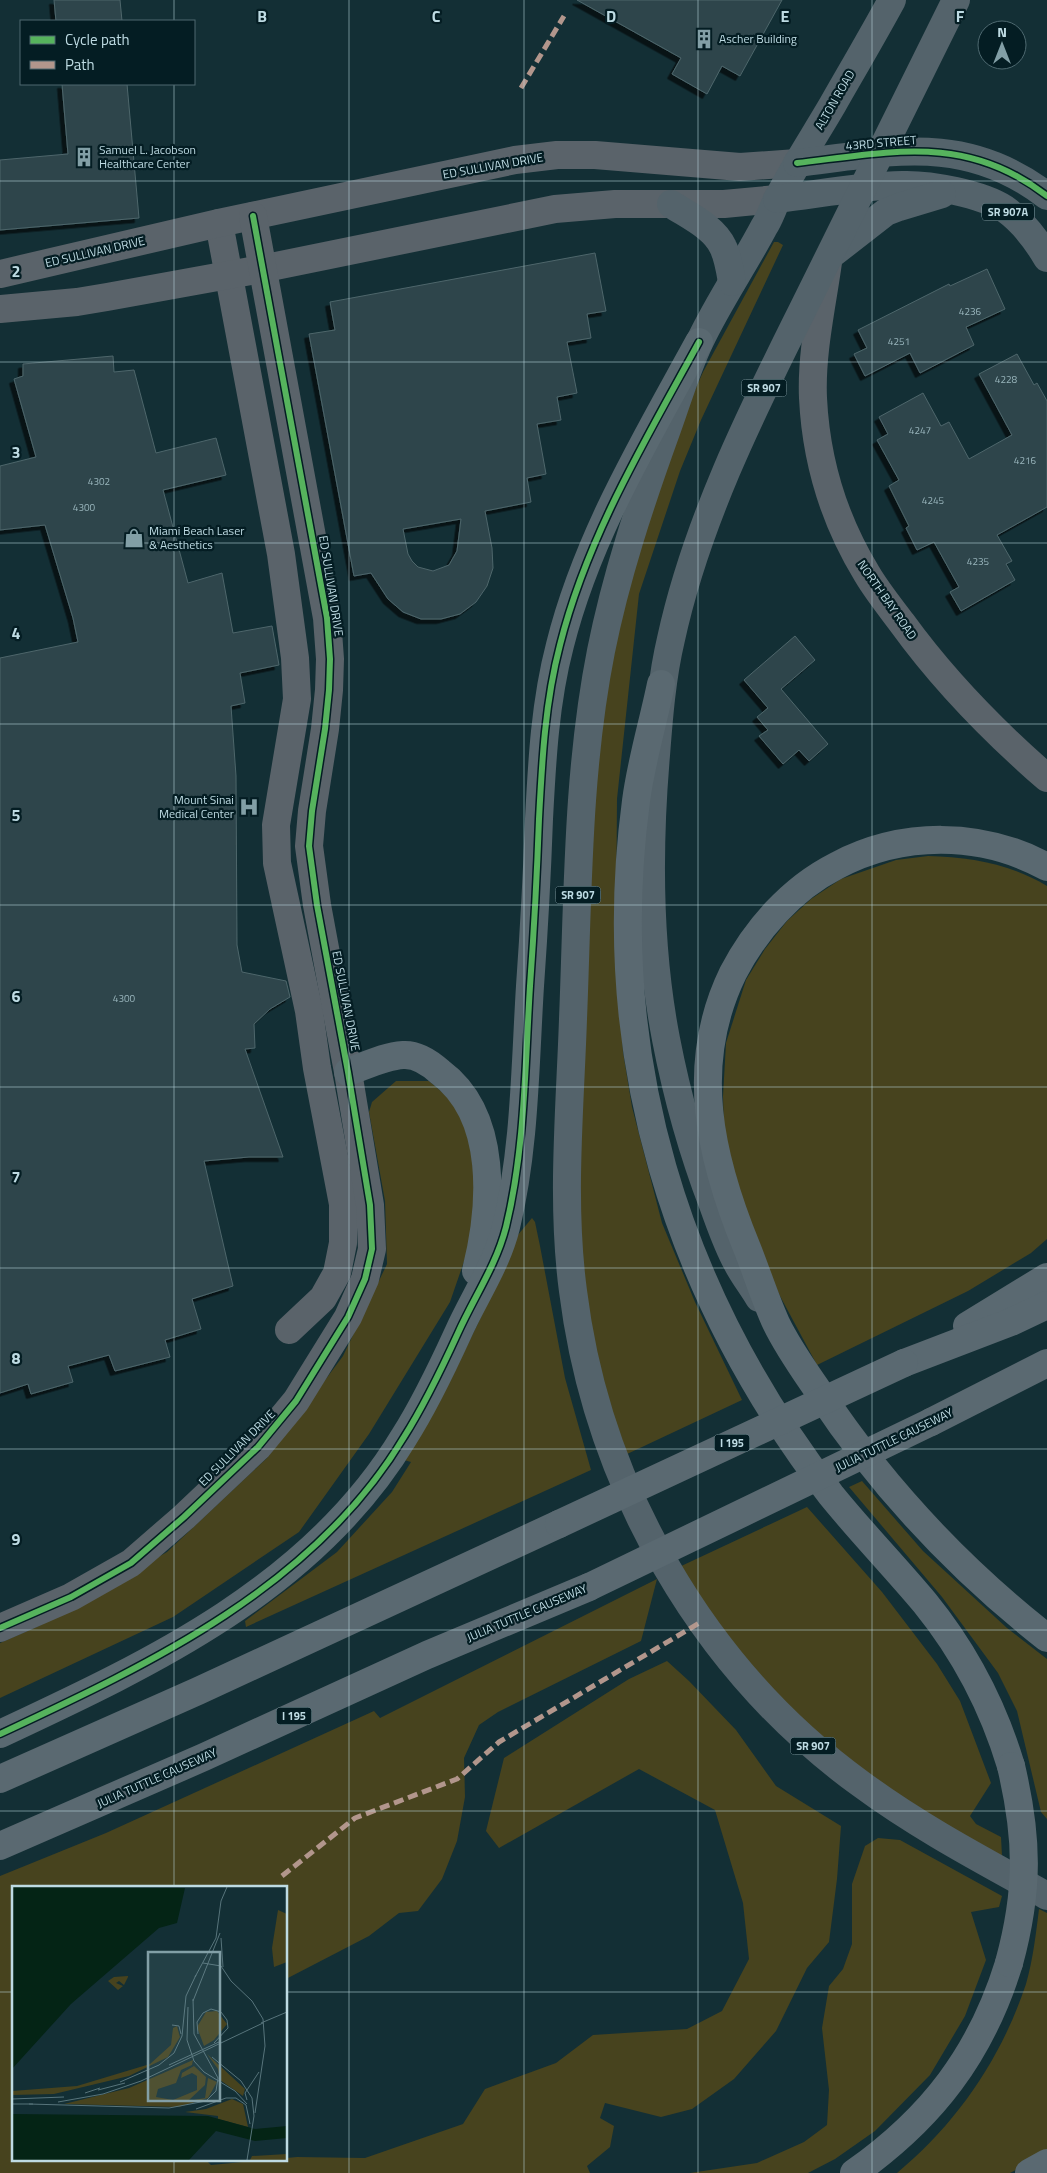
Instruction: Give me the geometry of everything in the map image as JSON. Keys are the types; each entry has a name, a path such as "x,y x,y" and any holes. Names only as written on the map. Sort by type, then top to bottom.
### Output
{"highway":[{"path":"0,1734 66,1703 178,1645 248,1601 302,1558 347,1513 377,1476 403,1439 495,1264 505,1231 512,1197 522,1100 544,744 559,647 573,600 592,549 645,441 699,342"},
{"path":"661,684 636,798 629,895 629,941 631,1000 641,1080 669,1194 687,1244 708,1292 729,1335 761,1391 832,1495 926,1604 968,1665 987,1700 1002,1735 1011,1766 1024,1828 1026,1862 1020,1922 1010,1963 987,2024 954,2080 934,2105 882,2154 854,2173"},
{"path":"777,1324 730,1207 719,1173 709,1109 707,1079 715,1019 725,991 739,963 758,933 800,888 825,871 856,856 890,845 914,841 950,840 978,843 1009,851 1047,867"},
{"path":"348,1072 387,1058 403,1055 415,1056 450,1079 474,1113 485,1155 485,1230 464,1320"},
{"path":"911,1360 1047,1277"},
{"name":"I 195","path":"0,1779 180,1699 911,1360 1011,1322 1047,1305"},
{"name":"SR 907","path":"777,1324 834,1414 878,1474 947,1551 990,1592 1047,1638"},
{"name":"JULIA TUTTLE CAUSEWAY","path":"0,1846 204,1757 427,1655 589,1587 932,1422 1047,1363"},
{"path":"1029,2173 1047,2163"}],"main road":[{"name":"ALTON ROAD","path":"778,199 892,0"},
{"name":"SR 907","path":"777,1324 736,1261 701,1175 677,1097 663,1023 657,986 651,893 652,797 661,684 681,601 725,474 758,401 861,189 956,0"},
{"name":"43RD STREET","path":"798,163 911,150 955,153 1004,168 1027,181 1047,196"},
{"name":"SR 907A","path":"778,199 904,184 974,195 1004,208 1021,223 1047,258"},
{"path":"829,257 886,212 953,191"},
{"name":"SR 907","path":"778,199 765,227 699,342 644,494 627,548 601,653 585,764 581,818 567,1199 573,1289 589,1378 600,1419 631,1497 671,1572 701,1622 744,1678 786,1721 858,1782 952,1843 1047,1896"},
{"path":"671,204 710,230 717,237 726,254 732,282"}],"street":[{"name":"ED SULLIVAN DRIVE","path":"0,274 218,223 515,160 557,155 633,157 740,167 798,163"},
{"path":"0,308 76,302 228,275 555,209 615,204 724,204 778,199"},
{"name":"ED SULLIVAN DRIVE","path":"0,1628 71,1597 131,1563 184,1517 258,1447 296,1401 352,1308 370,1262 373,1233 370,1205 348,1072 316,905 308,846 327,709 330,659 327,618 252,216"},
{"path":"218,223 281,554 295,658 297,700 276,826 276,863 309,1011 317,1068 343,1204 343,1243 337,1273 322,1298 288,1330"},
{"name":"NORTH BAY ROAD","path":"829,257 816,345 813,395 819,451 835,508 852,548 868,576 928,659 982,718 1047,778"}],"shaded area":[{"path":"774,242 783,245 701,420 680,471 639,594 617,799 616,931 623,1052 632,1107 662,1223 695,1302 742,1400 625,1455 600,1395 575,1205 583,905 613,628 671,444 703,372"},
{"path":"928,856 960,858 990,863 1019,872 1047,886 1047,1239 1031,1253 968,1291 817,1365 780,1296 749,1232 724,1132 723,1096 726,1043 746,980 765,949 787,921 811,899 841,879 896,860"},
{"path":"396,1081 429,1081 451,1100 471,1134 478,1185 469,1247 450,1302 369,1434 299,1532 173,1617 0,1698 0,1643 41,1625 167,1552 267,1458 343,1356 387,1264 385,1201 369,1112 372,1102"},
{"path":"532,1218 535,1222 540,1246 565,1378 591,1470 246,1627 245,1621 337,1552 392,1492 411,1462 404,1460 449,1383 481,1317 512,1242"},
{"path":"862,1481 923,1551 1007,1628 1047,1659 1047,1819 1041,1812 1017,1711 998,1673 942,1597 849,1487"},
{"path":"807,1507 882,1592 937,1664 960,1701 991,1783 970,1816 976,1824 1001,1837 1002,1856 922,1815 819,1738 761,1680 677,1568"},
{"path":"657,1579 641,1641 498,1712 479,1725 464,1758 465,1797 457,1841 442,1879 418,1911 399,1913 369,1936 288,1978 288,1886 12,1886 12,2160 206,2160 211,2165 265,2160 288,2160 288,2158 297,2157 365,2158 463,2124 485,2089 556,2063 593,2035 687,2029 722,2011 749,1959 743,1903 715,1810 639,1769 499,1848 486,1831 504,1758 629,1679 667,1661 736,1730 776,1786 841,1826 829,1942 807,1968 776,2031 734,2079 692,2109 661,2117 605,2103 600,2118 614,2126 610,2147 587,2166 590,2173 0,2173 0,1876 106,1833 374,1711 380,1718"},
{"path":"878,1838 900,1840 1002,1896 999,1907 971,1912 986,1960 965,2016 930,2075 875,2131 835,2159 808,2173 690,2173 757,2163 804,2142 827,2125 829,2090 822,2028 829,1986 843,1969 852,1944 852,1884 865,1846"},
{"path":"1039,1909 1047,1913 1047,2153 1010,2173 897,2173 919,2154 958,2111 975,2088 1004,2038 1026,1984"}],"building":[{"path":"54,0 120,0 122,20 56,20"},
{"name":"Ascher Building","path":"577,0 782,0 740,76 722,66 707,94 672,74 681,58"},
{"name":"Samuel L. Jacobson Healthcare Center","path":"62,85 127,85 139,218 0,230 0,160 68,154"},
{"path":"595,253 606,311 587,314 591,338 567,342 577,393 557,397 561,420 537,424 546,474 527,478 531,502 485,511 492,548 493,568 487,586 476,602 460,614 441,619 421,619 403,612 388,599 371,573 354,576 309,334 335,330 330,302","holes":["461,519 457,551 449,565 433,571 418,567 408,554 403,529"]},
{"path":"987,269 1005,309 966,327 974,345 920,373 910,353 865,376 854,354 867,348 858,330 949,284 950,286"},
{"path":"1017,354 1034,385 1037,383 1047,401 1047,507 997,535 1012,561 1006,564 1015,580 961,611 950,592 959,587 934,542 917,550 906,528 909,526 889,486 899,480 877,440 888,434 879,417 923,393 941,426 949,422 969,459 1012,435 979,374"},
{"path":"113,356 114,372 134,370 156,453 216,438 226,475 163,490 188,583 222,573 233,633 272,626 279,665 240,673 245,703 231,706 236,776 237,945 242,972 286,981 290,997 270,1009 254,1024 255,1048 245,1049 283,1157 249,1157 204,1161 233,1286 192,1299 201,1329 165,1340 170,1357 115,1371 109,1355 68,1366 73,1382 31,1394 28,1384 0,1393 0,658 78,642 73,618 45,525 0,530 0,466 36,457 14,379 23,376 23,364"},
{"path":"795,636 815,660 781,689 828,744 809,761 799,750 783,764 759,736 768,730 757,717 768,708 744,680"}],"marked path":[{"path":"521,88 564,16"},
{"path":"282,1876 355,1818 457,1779 499,1742 701,1622"}],"cycle path":[{"path":"797,163 896,152 927,152 957,155 987,163 1017,176 1047,196"},
{"path":"0,1628 71,1597 131,1563 184,1517 258,1447 296,1401 348,1317 365,1279 372,1249 370,1205 317,905 309,846 329,690 330,659 327,618 253,216"},
{"path":"0,1734 115,1679 171,1648 225,1615 277,1578 324,1537 367,1490 404,1437 433,1386 497,1255 506,1227 512,1198 521,1138 543,753 551,688 560,645 572,605 602,527 639,452 699,342"}],"place":[{"name":"Ascher Building","path":"704,39"},
{"name":"Samuel L. Jacobson Healthcare Center","path":"84,157"},
{"name":"Miami Beach Laser & Aesthetics","path":"134,538"},
{"name":"Mount Sinai Medical Center","path":"249,807"}]}
